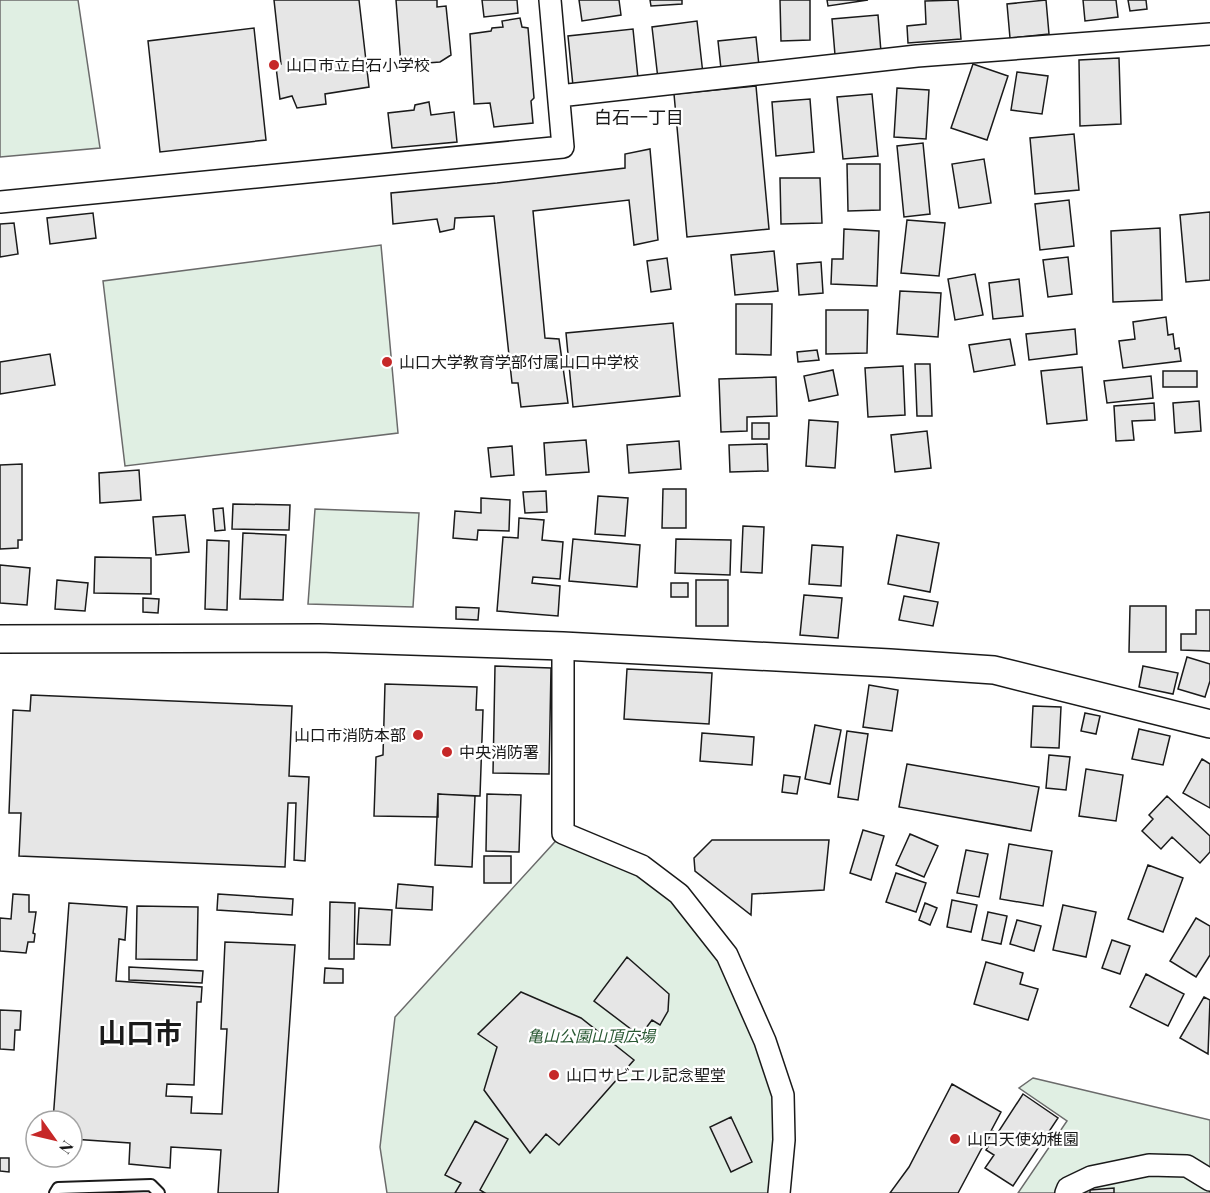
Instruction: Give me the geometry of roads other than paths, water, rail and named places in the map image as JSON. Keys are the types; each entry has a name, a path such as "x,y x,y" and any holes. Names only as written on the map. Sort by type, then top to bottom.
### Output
{"street":[{"path":"0,202 563,147 550,0"},
{"path":"559,96 917,56 1210,34"},
{"path":"0,639 320,638 563,646 994,670 1210,724"},
{"path":"563,646 563,833 642,866 679,894 727,954 765,1041 783,1095 784,1140 779,1193"},
{"path":"1066,1193 1068,1188 1091,1177 1149,1165 1186,1166 1210,1180"}],"lane":[{"path":"55,1193 58,1188 151,1185 159,1193"}],"place":[{"name":"山口市立白石小学校","path":"274,65"},
{"name":"山口大学教育学部付属山口中学校","path":"387,362"},
{"name":"山口市消防本部","path":"418,735"},
{"name":"中央消防署","path":"447,752"},
{"name":"山口サビエル記念聖堂","path":"554,1075"},
{"name":"山口天使幼稚園","path":"955,1139"}],"district":[{"name":"白石一丁目","path":"639,118"},
{"name":"山口市","path":"140,1033"}],"park label":[{"name":"亀山公園山頂広場","path":"591,1036"}]}
